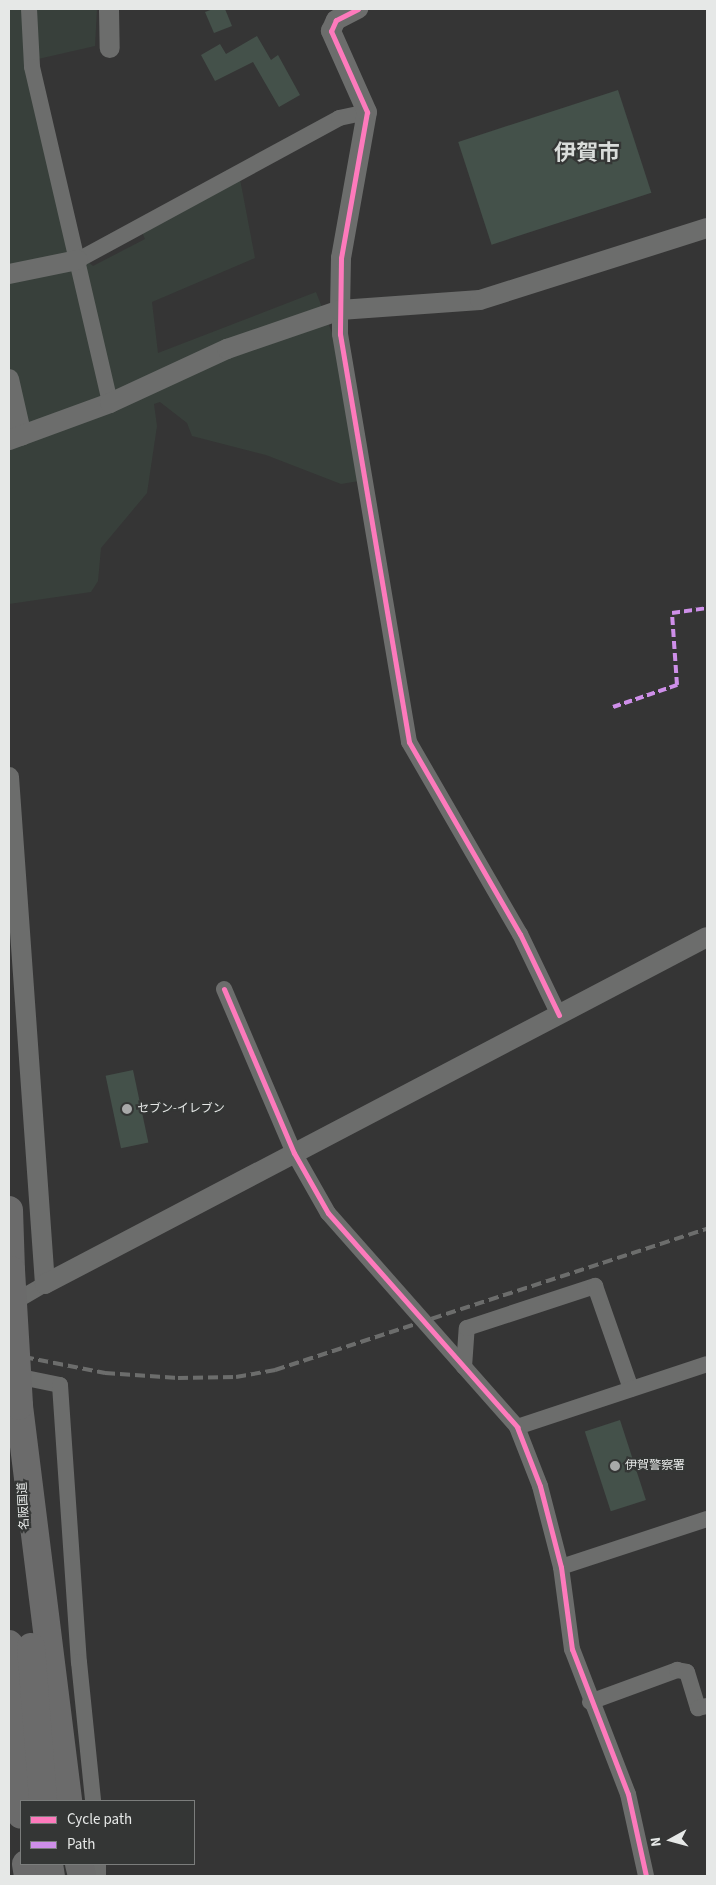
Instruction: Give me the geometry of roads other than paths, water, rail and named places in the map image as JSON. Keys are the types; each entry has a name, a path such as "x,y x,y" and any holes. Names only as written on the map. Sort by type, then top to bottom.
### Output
{"highway":[{"name":"名阪国道","path":"9,1210 43,1800"},
{"path":"19,1406 68,1800"},
{"path":"9,1644 20,1801"}],"street":[{"path":"29,9 32,67 110,403"},
{"path":"109,9 110,48"},
{"path":"358,9 336,20 332,38 366,112 341,258 340,334 409,742 520,934 559,1015"},
{"path":"9,274 78,260 339,118 366,112"},
{"path":"9,379 15,438 110,403 227,349 340,310 480,300 707,228"},
{"path":"9,777 45,1284"},
{"path":"9,1305 45,1284 707,937"},
{"path":"224,989 294,1153 328,1213 517,1427 540,1486 561,1567 572,1650 590,1702 628,1794 646,1876"},
{"path":"464,1366 467,1328 595,1286 631,1389"},
{"path":"517,1427 707,1364"},
{"path":"9,1375 60,1385 79,1662 93,1800"},
{"path":"561,1567 707,1519"},
{"path":"590,1702 677,1670 687,1672 698,1708 707,1706"}],"railway":[{"path":"9,1354 105,1373 178,1378 236,1377 275,1370 707,1229"}],"place":[{"name":"セブン-イレブン","path":"127,1109"},
{"name":"伊賀警察署","path":"615,1466"}],"district":[{"name":"伊賀市","path":"587,154"}]}
